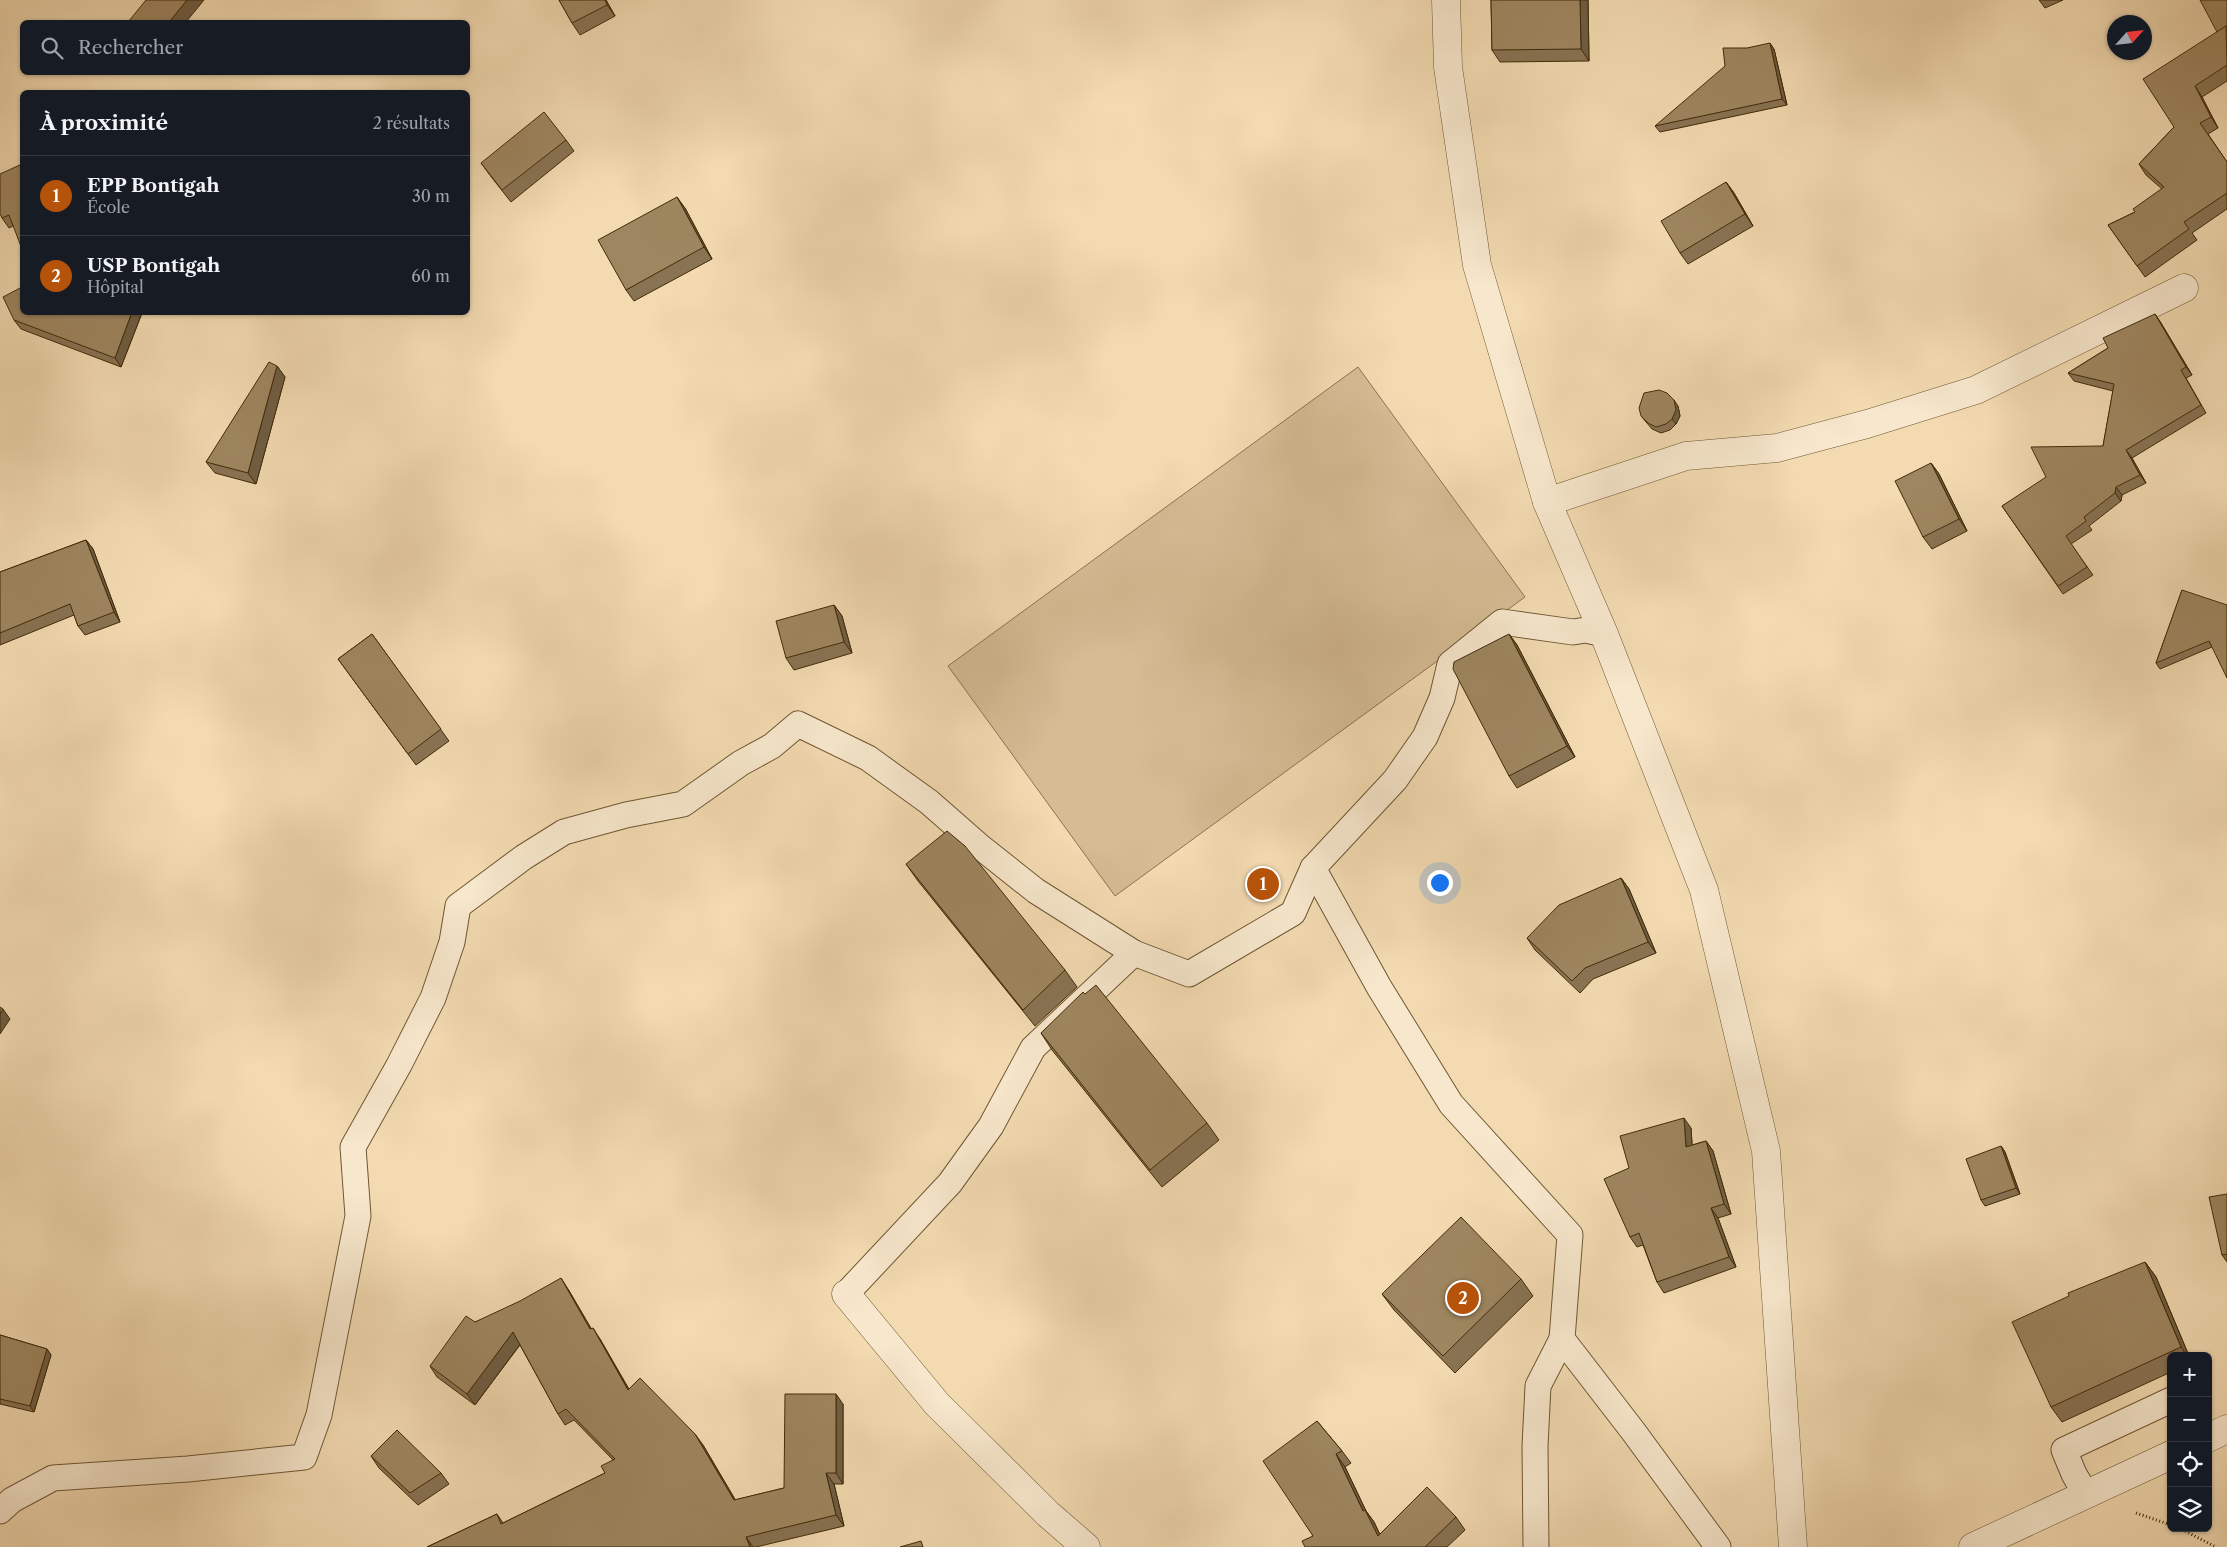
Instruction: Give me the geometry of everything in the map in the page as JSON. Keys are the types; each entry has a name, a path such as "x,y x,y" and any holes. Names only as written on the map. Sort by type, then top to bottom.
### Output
{"street":[{"path":"1446,0 1448,67 1476,265 1547,502 1604,634 1704,890 1766,1151 1793,1547"},
{"path":"1547,502 1686,456 1776,448 1868,424 1976,390 2184,288"},
{"path":"846,1294 937,1404 1048,1514 1086,1547"},
{"path":"2212,1436 2227,1429"},
{"path":"1973,1547 2167,1457"}],"lane":[{"path":"0,1511 12,1500 53,1478 188,1469 304,1457 319,1415 358,1216 353,1147 399,1065 433,998 452,942 458,906 524,857 564,832 626,815 683,804 741,763 772,746 798,724 868,758 929,802 978,845 1036,891 1134,953 1189,974 1294,913 1313,868 1395,780 1425,737 1442,698 1450,664 1486,634 1502,622 1573,632 1586,630 1604,634"},
{"path":"1313,868 1379,987 1451,1104 1570,1236 1562,1340 1538,1386 1535,1446 1536,1547"},
{"path":"846,1294 950,1183 991,1126 1033,1048 1134,953"},
{"path":"1562,1340 1633,1431 1718,1547"},
{"path":"2086,1495 2074,1474 2064,1450 2167,1402"}],"path":[{"path":"2187,1532 2216,1547"}],"shaded area":[{"path":"1358,367 1525,597 1115,896 948,666"}],"building":[{"path":"146,0 187,0 171,20 130,20"},
{"path":"559,0 605,0 607,5 572,23"},
{"path":"1491,0 1580,0 1581,49 1492,50"},
{"path":"2200,0 2227,0 2227,26 2217,32"},
{"path":"2226,26 2227,65 2195,86 2211,117 2200,123 2227,162 2227,193 2184,222 2189,229 2137,266 2108,225 2135,212 2133,209 2164,187 2139,164 2174,127 2143,79"},
{"path":"1770,43 1782,99 1655,126 1725,66 1723,48 1747,48"},
{"path":"544,112 566,140 502,190 481,163"},
{"path":"20,165 20,244 9,215 2,218 0,214 0,174"},
{"path":"1726,182 1745,214 1680,253 1661,221"},
{"path":"677,197 704,247 626,290 598,240"},
{"path":"20,288 20,315 131,315 115,358 14,320 3,297"},
{"path":"2155,314 2186,367 2181,370 2201,405 2126,450 2140,475 2116,487 2115,493 2084,517 2086,521 2066,536 2087,567 2058,586 2002,506 2046,477 2031,447 2103,446 2114,384 2068,373 2108,348 2103,338"},
{"path":"269,362 277,366 248,473 206,462"},
{"path":"1659,390 1667,393 1674,400 1676,410 1672,419 1666,424 1656,427 1648,423 1641,416 1639,408 1644,393"},
{"path":"1931,463 1959,519 1923,537 1895,481"},
{"path":"86,540 114,612 78,626 70,604 0,633 0,572"},
{"path":"2182,590 2227,605 2227,678 2209,641 2156,663"},
{"path":"834,605 844,642 786,658 776,621"},
{"path":"372,634 441,729 408,754 338,659"},
{"path":"1509,634 1567,746 1509,776 1453,669 1454,662"},
{"path":"947,831 965,846 1065,970 1023,1010 906,864"},
{"path":"1621,878 1648,942 1585,968 1572,981 1527,938 1559,905"},
{"path":"1096,985 1207,1123 1150,1170 1041,1033 1083,992 1085,994"},
{"path":"1684,1118 1686,1147 1706,1141 1724,1204 1711,1208 1729,1257 1657,1282 1639,1233 1630,1237 1604,1179 1629,1168 1620,1136"},
{"path":"2001,1146 2016,1188 1981,1200 1966,1159"},
{"path":"2227,1194 2227,1254 2222,1255 2209,1197"},
{"path":"1461,1217 1521,1279 1443,1356 1382,1294"},
{"path":"2145,1262 2181,1347 2051,1407 2012,1322 2069,1296 2068,1293"},
{"path":"561,1278 590,1329 593,1328 628,1390 640,1378 695,1434 734,1500 784,1488 785,1394 836,1394 836,1473 826,1473 836,1515 746,1537 750,1547 427,1547 497,1514 501,1524 605,1473 601,1466 615,1459 566,1409 558,1414 513,1332 467,1394 430,1366 466,1316 475,1322 520,1301"},
{"path":"0,1335 47,1349 30,1406 0,1399"},
{"path":"1317,1421 1342,1451 1336,1454 1363,1511 1365,1510 1378,1536 1427,1487 1456,1517 1425,1547 1305,1547 1302,1541 1313,1536 1263,1461"},
{"path":"397,1430 441,1473 410,1493 371,1456"},
{"path":"921,1541 923,1547 900,1547"}],"place":[{"name":"EPP Bontigah","path":"1263,884"},
{"name":"USP Bontigah","path":"1463,1298"}]}
